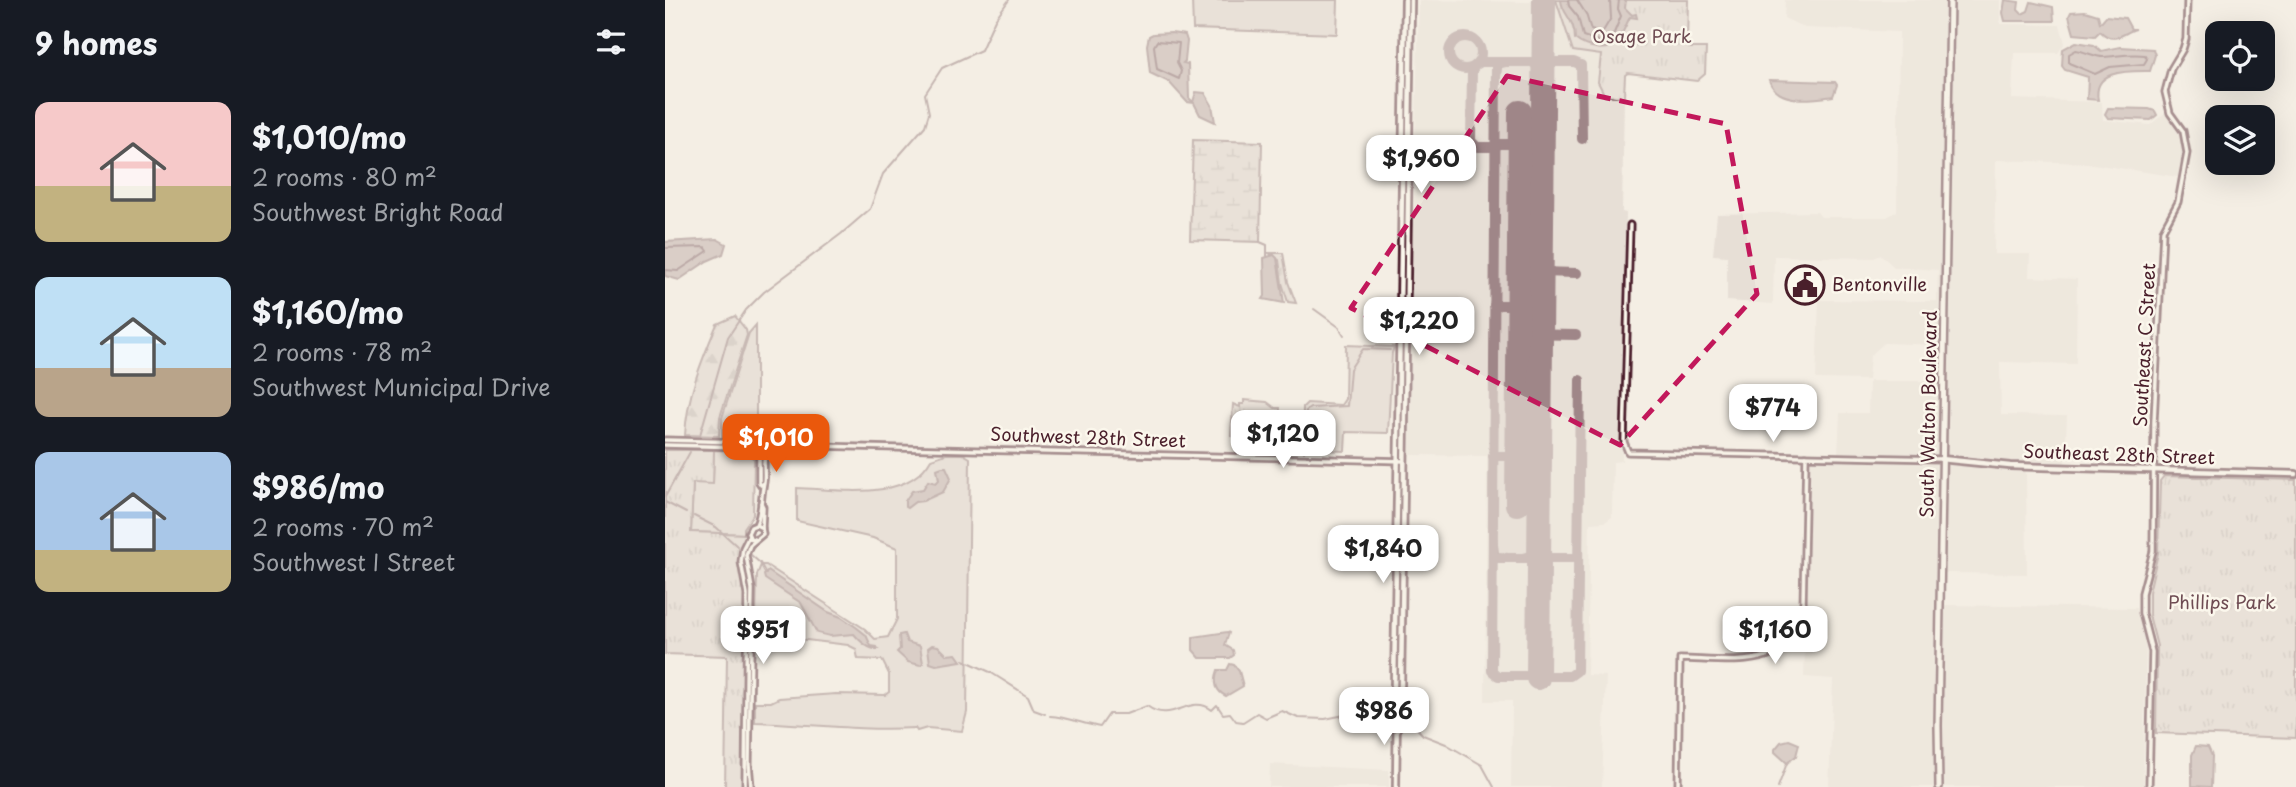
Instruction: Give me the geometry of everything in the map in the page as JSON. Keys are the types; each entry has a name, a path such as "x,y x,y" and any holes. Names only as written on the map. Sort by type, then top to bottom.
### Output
{"main road":[{"path":"1396,787 1397,707 1401,685 1405,0"},
{"path":"1401,461 1411,0"},
{"name":"South Walton Boulevard","path":"1939,787 1937,754 1941,460 1950,0"},
{"name":"Southeast 28th Street","path":"1941,460 2010,466 2296,474"}],"street":[{"name":"Southeast C Street","path":"2148,787 2152,652 2142,613 2142,593 2153,551 2154,422 2163,230 2178,202 2187,153 2183,131 2170,113 2165,92 2171,69 2186,39 2187,0"},
{"path":"1630,225 1624,442 1628,452 1941,460"},
{"path":"665,442 742,442 761,435 768,438 770,444 763,458 764,482 761,485"},
{"path":"745,787 747,595 741,562 749,529 756,525 761,502 759,458 753,442 755,437"},
{"name":"Southwest 28th Street","path":"768,438 789,444 1401,461"},
{"path":"665,442 746,447 761,452 768,449"},
{"name":"Southwest 28th Street","path":"768,449 789,444"},
{"path":"1678,787 1680,659 1762,658 1783,647 1800,624 1803,605 1806,456"},
{"path":"751,787 752,589 746,560 750,545 763,536 761,502"},
{"path":"756,525 762,528"},
{"path":"749,536 756,540"}],"highlighted area":[{"path":"1507,76 1726,124 1757,294 1620,445 1351,308"}],"shaded area":[{"path":"1419,0 1556,0 1573,51 1601,55 1598,82 1605,95 1624,96 1622,212 1626,213 1622,461 1613,462 1612,517 1605,522 1590,523 1587,675 1606,676 1602,787 1511,787 1512,701 1485,701 1487,456 1407,455"},
{"path":"1785,0 2000,0 2000,24 2060,25 2065,43 2058,53 2014,53 2012,99 2102,102 2103,120 2150,125 2166,112 2179,128 2184,145 2178,177 2086,163 1996,160 1994,254 2030,254 2029,277 2077,279 2076,364 2000,362 2001,415 2067,416 2065,464 2026,463 2027,574 1944,573 1945,605 2136,608 2146,645 2143,787 1829,787 1833,679 1804,677 1811,453 1838,454 1840,413 1868,413 1869,381 1937,381 1937,345 1884,343 1870,356 1868,380 1816,379 1819,300 1937,301 1938,270 1894,267 1881,255 1874,258 1774,256 1773,304 1727,301 1727,256 1713,255 1717,214 1817,212 1821,217 1887,217 1897,211 1899,32 1805,28 1784,18"},
{"path":"1270,764 1389,770 1389,787 1269,787"}],"green space":[{"path":"1192,0 1338,0 1337,34 1193,29"},
{"name":"Osage Park","path":"1556,0 1688,0 1687,45 1689,48 1706,48 1705,74 1697,81 1628,73 1625,75 1624,96 1605,96 1598,82 1601,55 1573,51"},
{"path":"1465,40 1474,44 1478,53 1474,62 1465,66 1456,62 1452,53 1456,44"},
{"path":"1501,67 1533,67 1538,83 1534,546 1532,552 1519,555 1498,553 1496,536 1499,88"},
{"path":"1193,140 1262,142 1260,242 1190,240"},
{"path":"1269,253 1283,253 1288,282 1296,303 1288,302 1279,260"},
{"path":"735,316 747,335 720,417 719,436 685,435 692,392 717,324"},
{"path":"756,325 756,427 748,435 722,437 722,418 749,333"},
{"path":"1346,345 1394,347 1388,433 1346,432 1345,451 1302,449 1303,407 1307,403 1341,405 1345,399"},
{"path":"1244,400 1267,402 1280,408 1279,438 1231,436 1233,404 1240,407"},
{"path":"665,450 714,450 713,484 693,483 691,532 746,534 739,560 745,590 743,787 725,787 727,656 665,654"},
{"path":"714,450 745,451 754,459 753,515 744,528 744,534 691,532 693,483 713,483"},
{"path":"946,454 963,454 970,458 967,712 962,731 755,722 755,702 836,694 885,695 889,692 889,674 882,660 858,659 856,649 848,645 798,639 782,629 756,619 757,575 761,565 766,565 865,629 875,639 888,637 897,619 897,548 873,538 797,521 797,488 851,491 889,488 906,482 920,473 931,459"},
{"name":"Phillips Park","path":"2164,476 2296,480 2296,738 2156,733 2157,646 2149,615 2149,592 2158,553 2160,481"}],"water":[{"path":"1561,0 1626,0 1625,8 1632,15 1636,14 1637,18 1630,17 1614,44 1603,48 1593,47 1575,39 1573,26"},
{"path":"2005,0 2019,2 2018,10 2022,14 2028,11 2031,2 2053,7 2054,21 2005,21"},
{"path":"2085,11 2098,15 2100,23 2106,16 2125,18 2131,29 2136,29 2115,38 2100,31 2095,36 2074,34 2069,16 2071,12"},
{"path":"1171,33 1185,35 1187,41 1183,63 1188,64 1189,98 1193,102 1196,92 1205,93 1212,105 1215,122 1200,115 1194,103 1187,102 1169,82 1150,73 1147,45 1149,36"},
{"path":"2076,42 2094,45 2101,51 2120,47 2153,49 2155,55 2150,71 2123,72 2106,77 2098,90 2098,100 2087,99 2088,77 2065,70 2062,66 2063,49"},
{"path":"1769,80 1835,82 1837,85 1833,96 1797,98 1780,93 1773,88"},
{"path":"2108,108 2149,109 2157,115 2151,120 2108,118 2105,114"},
{"path":"717,239 726,244 723,254 707,261 679,280 665,276 665,242"},
{"path":"1274,255 1277,258 1284,303 1263,299 1264,258"},
{"path":"946,467 951,478 943,492 905,507 905,501 912,491 923,489 928,481 936,483 939,480 937,469"},
{"path":"768,571 828,612 856,627 866,635 871,646 878,649 867,646 854,634 830,636 817,633 801,603 765,579 764,575"},
{"path":"1229,633 1225,645 1233,650 1234,655 1230,658 1200,658 1193,650 1193,637"},
{"path":"904,634 907,642 920,646 923,663 920,665 908,662 897,652 900,649 899,635"},
{"path":"932,645 938,646 947,655 956,654 961,661 936,665 930,663 928,648"},
{"path":"1230,664 1239,671 1243,686 1226,696 1216,685 1216,678 1218,670 1227,670"},
{"path":"1789,740 1799,744 1796,756 1787,763 1775,749 1781,742"},
{"path":"2196,746 2208,747 2212,756 2211,787 2192,786 2192,755"}],"waterway":[{"path":"700,435 728,337 746,310 764,292 870,209 883,174 925,126 929,113 925,94 942,68 981,50 995,19 1009,0"},
{"path":"1260,242 1267,245 1267,256"},
{"path":"1314,309 1339,327 1344,335"},
{"path":"1304,452 1306,411 1310,408 1347,406 1350,369 1363,349 1390,350"},
{"path":"665,497 690,452"},
{"path":"665,502 686,513"},
{"path":"694,516 716,527 737,546"},
{"path":"751,555 760,563 766,574"},
{"path":"964,660 990,672 1028,696 1034,710 1045,714"},
{"path":"1050,716 1100,727 1109,714 1126,714 1147,706 1165,712 1196,705 1212,710 1217,705 1223,714 1230,713 1236,721 1243,722 1257,713 1266,718 1282,711 1298,718 1325,719 1364,711 1384,717"},
{"path":"1407,721 1423,735 1446,744 1482,765 1494,787"},
{"path":"1778,787 1787,763"}],"taxiway":[{"path":"1465,37 1476,42 1481,53 1476,64 1465,69 1454,64 1449,53 1454,42 1465,37"},
{"path":"1496,147 1477,147 1471,141 1472,70 1481,62 1574,62 1581,65 1582,139"},
{"path":"1496,62 1492,671 1498,676 1570,676 1577,671 1580,380"},
{"path":"1496,144 1520,144"},
{"path":"1541,272 1577,273"},
{"path":"1494,305 1519,305"},
{"path":"1518,334 1576,335"},
{"path":"1493,456 1518,456"},
{"path":"1493,558 1578,558"}],"runway":[{"path":"1538,678 1544,0"},
{"path":"1517,504 1520,112"}],"place":[{"name":"Bentonville","path":"1805,285"}]}
